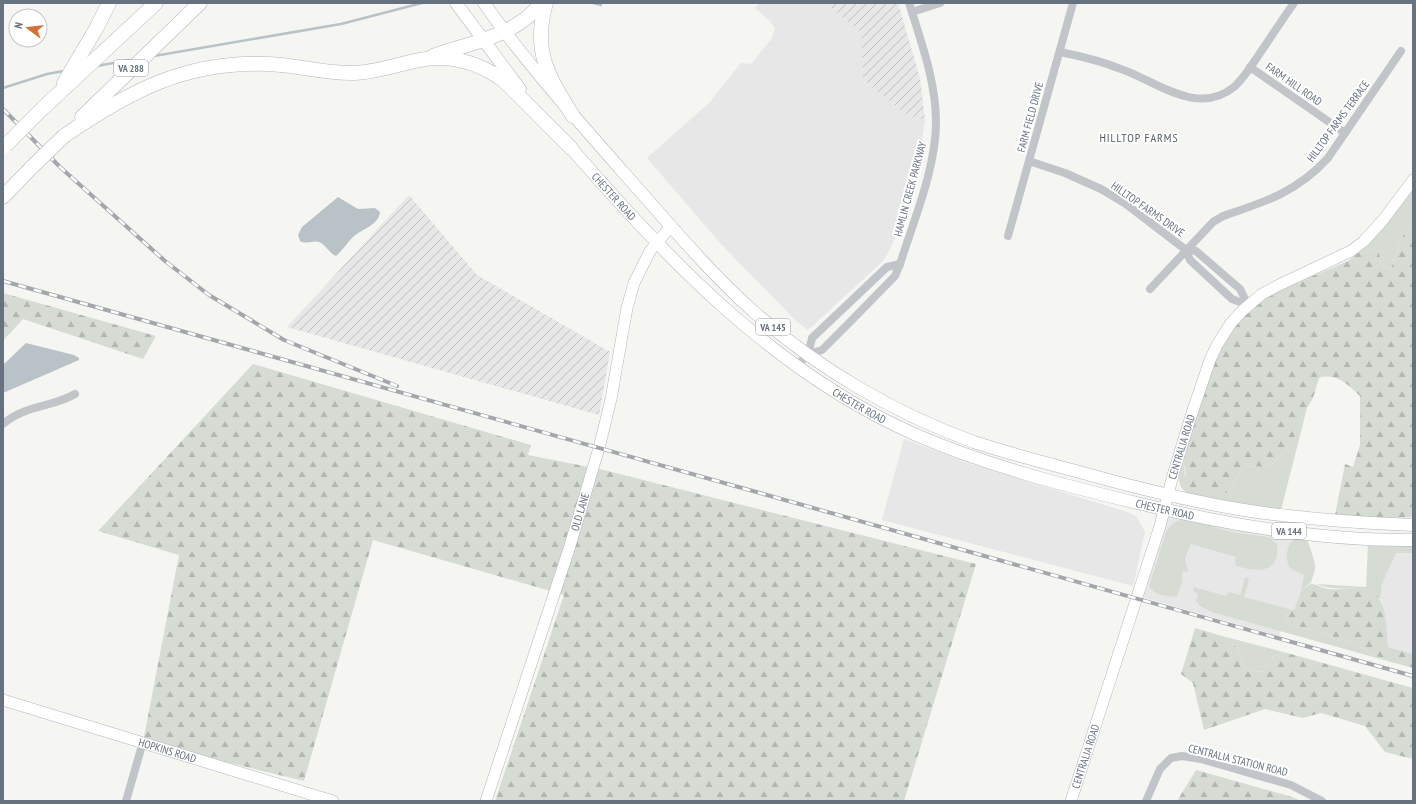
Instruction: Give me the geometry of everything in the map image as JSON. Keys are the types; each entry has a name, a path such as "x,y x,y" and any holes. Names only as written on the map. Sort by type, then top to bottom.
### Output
{"highway":[{"path":"57,97 109,3"},
{"name":"VA 288","path":"4,147 43,108 57,97 156,3"},
{"name":"VA 288","path":"3,197 110,88 200,3"},
{"path":"64,136 112,104 138,90 173,76 203,68 247,63 269,64 336,73 378,71 424,59 504,31 528,18 541,3"},
{"path":"546,3 540,30 541,52 552,81 573,116"},
{"path":"424,59 453,59 480,66 492,72 503,80 571,148"}],"main road":[{"name":"CHESTER ROAD","path":"456,3 513,81 656,243 701,288 729,313 797,366 849,399 897,426 950,448 1033,476 1166,510 1255,527 1300,533 1413,540"},
{"name":"CHESTER ROAD","path":"484,3 504,31 573,116 671,226 753,311 808,354 833,371 882,400 940,428 1005,452 1169,495 1256,512 1362,523 1413,526"},
{"name":"CENTRALIA ROAD","path":"1071,801 1166,510 1181,450 1210,360 1224,334 1248,305 1279,284 1351,251 1364,242 1383,220 1413,180"},
{"name":"OLD LANE","path":"486,801 569,549 601,443 631,294 643,262 656,243 671,226"},
{"name":"HOPKINS ROAD","path":"3,700 144,742 332,801"}],"street":[{"name":"HAMLIN CREEK PARKWAY","path":"808,354 822,350 895,276 928,172 934,147 936,122 934,95 923,47 909,3"},
{"path":"912,12 940,3"},
{"name":"FARM FIELD DRIVE","path":"1008,236 1073,3"},
{"path":"1060,52 1121,68 1177,94 1199,99 1214,97 1234,87 1250,67 1294,3"},
{"name":"HILLTOP FARMS TERRACE","path":"1150,289 1213,222 1222,216 1272,200 1302,182 1328,158 1401,51"},
{"name":"FARM HILL ROAD","path":"1250,67 1345,133"},
{"name":"HILLTOP FARMS DRIVE","path":"1029,161 1065,172 1100,189 1126,204 1186,250 1190,260 1232,299 1248,305"},
{"name":"HILLTOP FARMS DRIVE","path":"1186,250 1196,251 1240,289 1248,305"},
{"name":"HAMLIN CREEK PARKWAY","path":"797,366 808,354 812,338 887,267 900,264"},
{"path":"3,424 29,408 63,401 75,394"},
{"path":"126,801 144,742"},
{"name":"CENTRALIA STATION ROAD","path":"1146,801 1160,769 1171,758 1182,756 1201,759 1291,785 1322,801"}],"shaded area":[{"path":"759,3 825,3 863,33 863,80 910,117 925,120 920,154 896,236 890,249 883,261 808,330 796,321 721,244 647,158 709,103 741,63 751,64 772,38 775,29 770,21 755,8"},
{"path":"825,3 898,3 920,78 925,120 910,117 863,80 862,33"},
{"path":"409,195 477,275 610,352 599,415 287,327"},
{"path":"338,197 358,209 375,208 380,212 377,220 373,224 353,237 336,256 319,242 305,243 300,241 298,235 302,227"},
{"path":"26,343 74,355 79,358 79,360 3,393 3,365"},
{"path":"904,439 971,464 1136,516 1145,532 1133,586 882,520"},
{"path":"1166,510 1308,534 1307,540 1316,566 1311,584 1301,591 1294,610 1284,620 1279,636 1138,596"},
{"path":"1386,539 1413,540 1413,654 1388,647 1382,600 1376,593"}],"green space":[{"path":"1413,186 1413,228 1406,229 1394,258 1391,271 1381,264 1379,252 1366,247 1378,234"},
{"path":"1413,228 1413,517 1374,519 1335,515 1345,464 1353,467 1360,445 1360,396 1346,384 1336,378 1331,377 1319,378 1313,398 1307,408 1292,443 1269,467 1243,466 1228,493 1198,490 1188,486 1183,459 1203,387 1227,335 1245,312 1268,295 1348,261 1366,247 1379,252 1381,264 1391,271 1394,258 1406,229"},
{"path":"3,293 156,336 143,359 23,319 3,341"},
{"path":"253,364 531,445 528,455 604,470 976,564 904,801 495,801 564,595 373,540 304,781 143,742 179,555 98,531"},
{"path":"1307,408 1281,510 1190,495 1182,488 1179,475 1183,459 1185,475 1228,493 1243,466 1269,467 1292,443"},
{"path":"1180,520 1191,520 1231,532 1271,538 1277,545 1277,555 1275,561 1271,566 1265,569 1258,570 1243,568 1235,565 1236,557 1191,544 1185,558 1188,572 1183,571 1181,579 1183,580 1177,596 1165,596 1157,593 1149,586 1166,532 1173,523"},
{"path":"1296,538 1307,539 1314,560 1314,573 1312,579 1301,591 1304,575 1291,569 1287,561 1288,548"},
{"path":"1368,543 1413,545 1412,553 1396,553 1381,586 1381,599 1375,594 1359,589 1333,588 1317,584 1366,587"},
{"path":"1247,577 1249,580 1244,597 1292,610 1284,620 1286,623 1351,642 1384,660 1212,612 1200,606 1196,601 1198,594 1193,591 1194,587 1226,596 1229,592 1240,595 1245,578"},
{"path":"1311,584 1328,589 1363,589 1375,593 1383,606 1385,614 1388,647 1413,654 1413,668 1384,660 1351,642 1286,623 1284,620 1292,610 1294,610 1301,591"},
{"path":"1195,628 1222,636 1236,647 1247,670 1262,672 1275,655 1287,653 1413,688 1413,759 1385,752 1365,726 1321,713 1303,718 1265,709 1204,730 1193,683 1181,674"},
{"path":"1222,636 1287,653 1275,655 1262,672 1247,670 1236,647"},
{"path":"1196,770 1289,796 1301,801 1177,801"}],"waterway":[{"path":"154,56 341,24 422,3"},
{"path":"593,3 601,5"},
{"path":"97,66 129,60"},
{"path":"3,88 47,74 64,71"}],"railway":[{"path":"3,109 60,167 165,261 209,295 284,340 397,386"},
{"path":"3,281 1413,676"}],"district":[{"name":"HILLTOP FARMS","path":"1139,138"}]}
